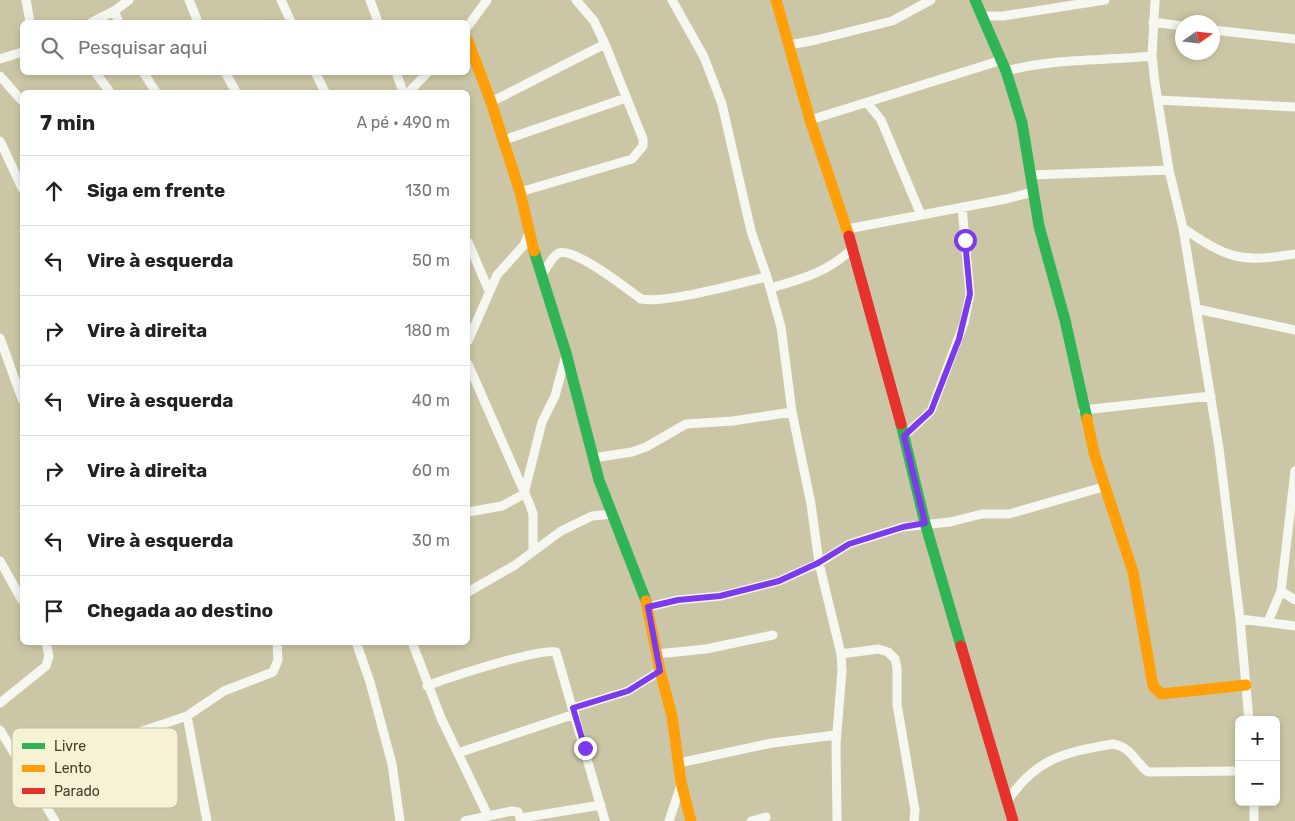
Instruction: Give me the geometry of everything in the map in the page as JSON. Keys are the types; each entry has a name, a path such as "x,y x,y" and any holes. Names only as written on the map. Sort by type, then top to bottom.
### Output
{"street":[{"path":"26,0 30,20"},
{"path":"96,20 114,11 129,0"},
{"path":"189,0 197,20"},
{"path":"280,0 290,20"},
{"path":"370,0 377,20"},
{"path":"470,23 487,0"},
{"path":"520,192 632,159 643,146 642,139 605,44 594,21 576,0"},
{"path":"672,0 704,57 719,95 751,231 767,277 783,339 792,412 811,504 818,563 841,654 842,671 836,734 837,821"},
{"path":"776,0 810,120 847,229 904,436 925,523 1013,821"},
{"path":"789,45 892,21 931,0"},
{"path":"975,0 1004,66 1022,122 1039,226 1065,320 1083,410 1104,487 1133,572 1151,678 1156,691 1161,694 1246,686"},
{"path":"982,16 1003,16 1105,0"},
{"path":"1155,0 1152,56 1169,170 1183,228 1211,396 1240,620 1249,716"},
{"path":"114,11 118,20"},
{"path":"1153,22 1175,25"},
{"path":"1220,31 1295,39"},
{"path":"491,102 605,44"},
{"path":"470,46 491,102 520,192 529,233 566,353 593,458 613,514 636,569 648,607 660,671 672,716 681,782 690,821"},
{"path":"0,59 20,53"},
{"path":"810,120 868,104 919,85 1004,66 1152,56"},
{"path":"97,75 108,90"},
{"path":"146,75 155,90"},
{"path":"226,75 235,90"},
{"path":"316,75 324,90"},
{"path":"397,75 402,90"},
{"path":"411,90 425,75"},
{"path":"0,76 20,99"},
{"path":"504,140 626,98"},
{"path":"1158,100 1295,107"},
{"path":"868,104 881,120 921,215"},
{"path":"0,141 20,184"},
{"path":"1031,175 1169,170"},
{"path":"847,229 1033,192"},
{"path":"904,436 931,411 964,323 970,294 962,207"},
{"path":"1183,228 1231,257 1261,259 1295,254"},
{"path":"470,336 497,275 524,245 529,233"},
{"path":"470,247 489,291"},
{"path":"770,288 810,277 829,268 852,249"},
{"path":"542,275 556,255 564,253 601,269 641,299 649,301 767,277"},
{"path":"1197,308 1295,330"},
{"path":"0,338 20,393"},
{"path":"470,512 502,506 524,494 542,422 555,396 566,353"},
{"path":"470,369 533,514 533,550"},
{"path":"1083,410 1211,396"},
{"path":"593,458 632,452 646,447 686,424 733,421 792,412"},
{"path":"1268,622 1281,591 1295,471"},
{"path":"648,607 737,592 779,581 818,563 849,544 903,527 925,523 950,522 982,514 1009,514 1104,487"},
{"path":"470,591 515,565 561,531 592,516 613,514"},
{"path":"0,561 20,596"},
{"path":"1281,591 1295,600"},
{"path":"1240,620 1295,626"},
{"path":"657,654 706,649 773,636"},
{"path":"0,703 46,666 49,656 47,645"},
{"path":"152,728 187,716 224,691 273,672 278,660 277,645"},
{"path":"357,645 390,755 400,821"},
{"path":"413,645 427,686 488,816"},
{"path":"841,654 878,649 888,652 895,659 897,668 897,704 915,810 914,821"},
{"path":"427,686 462,674 550,651 556,652 605,821"},
{"path":"458,753 628,691 660,671"},
{"path":"187,716 207,821"},
{"path":"0,730 12,750"},
{"path":"679,763 772,743 836,734"},
{"path":"1007,802 1019,782 1038,766 1060,757 1113,744 1122,746 1130,752 1148,772 1235,771"},
{"path":"669,821 681,782"},
{"path":"465,821 512,812 518,812 521,820 601,805"},
{"path":"1254,806 1254,821"},
{"path":"47,808 55,821"},
{"path":"751,821 766,817"}],"traffic: fast":[{"path":"975,0 1006,71 1022,123 1039,226 1065,320 1087,419"},
{"path":"534,251 566,353 599,480 646,601"},
{"path":"901,424 925,523 961,646"}],"traffic: slow":[{"path":"776,0 810,120 849,236"},
{"path":"470,46 491,102 520,192 534,251"},
{"path":"1087,419 1094,453 1133,572 1153,686 1161,694 1246,685"},
{"path":"646,601 660,671 672,716 681,782 691,821"}],"traffic: jam":[{"path":"849,236 901,424"},
{"path":"961,646 1013,821"}],"route":[{"path":"585,748 573,708 628,691 660,671 648,607 678,600 720,596 779,581 818,563 849,544 892,530 925,523 904,436 931,411 959,339 970,294 965,240"}]}
